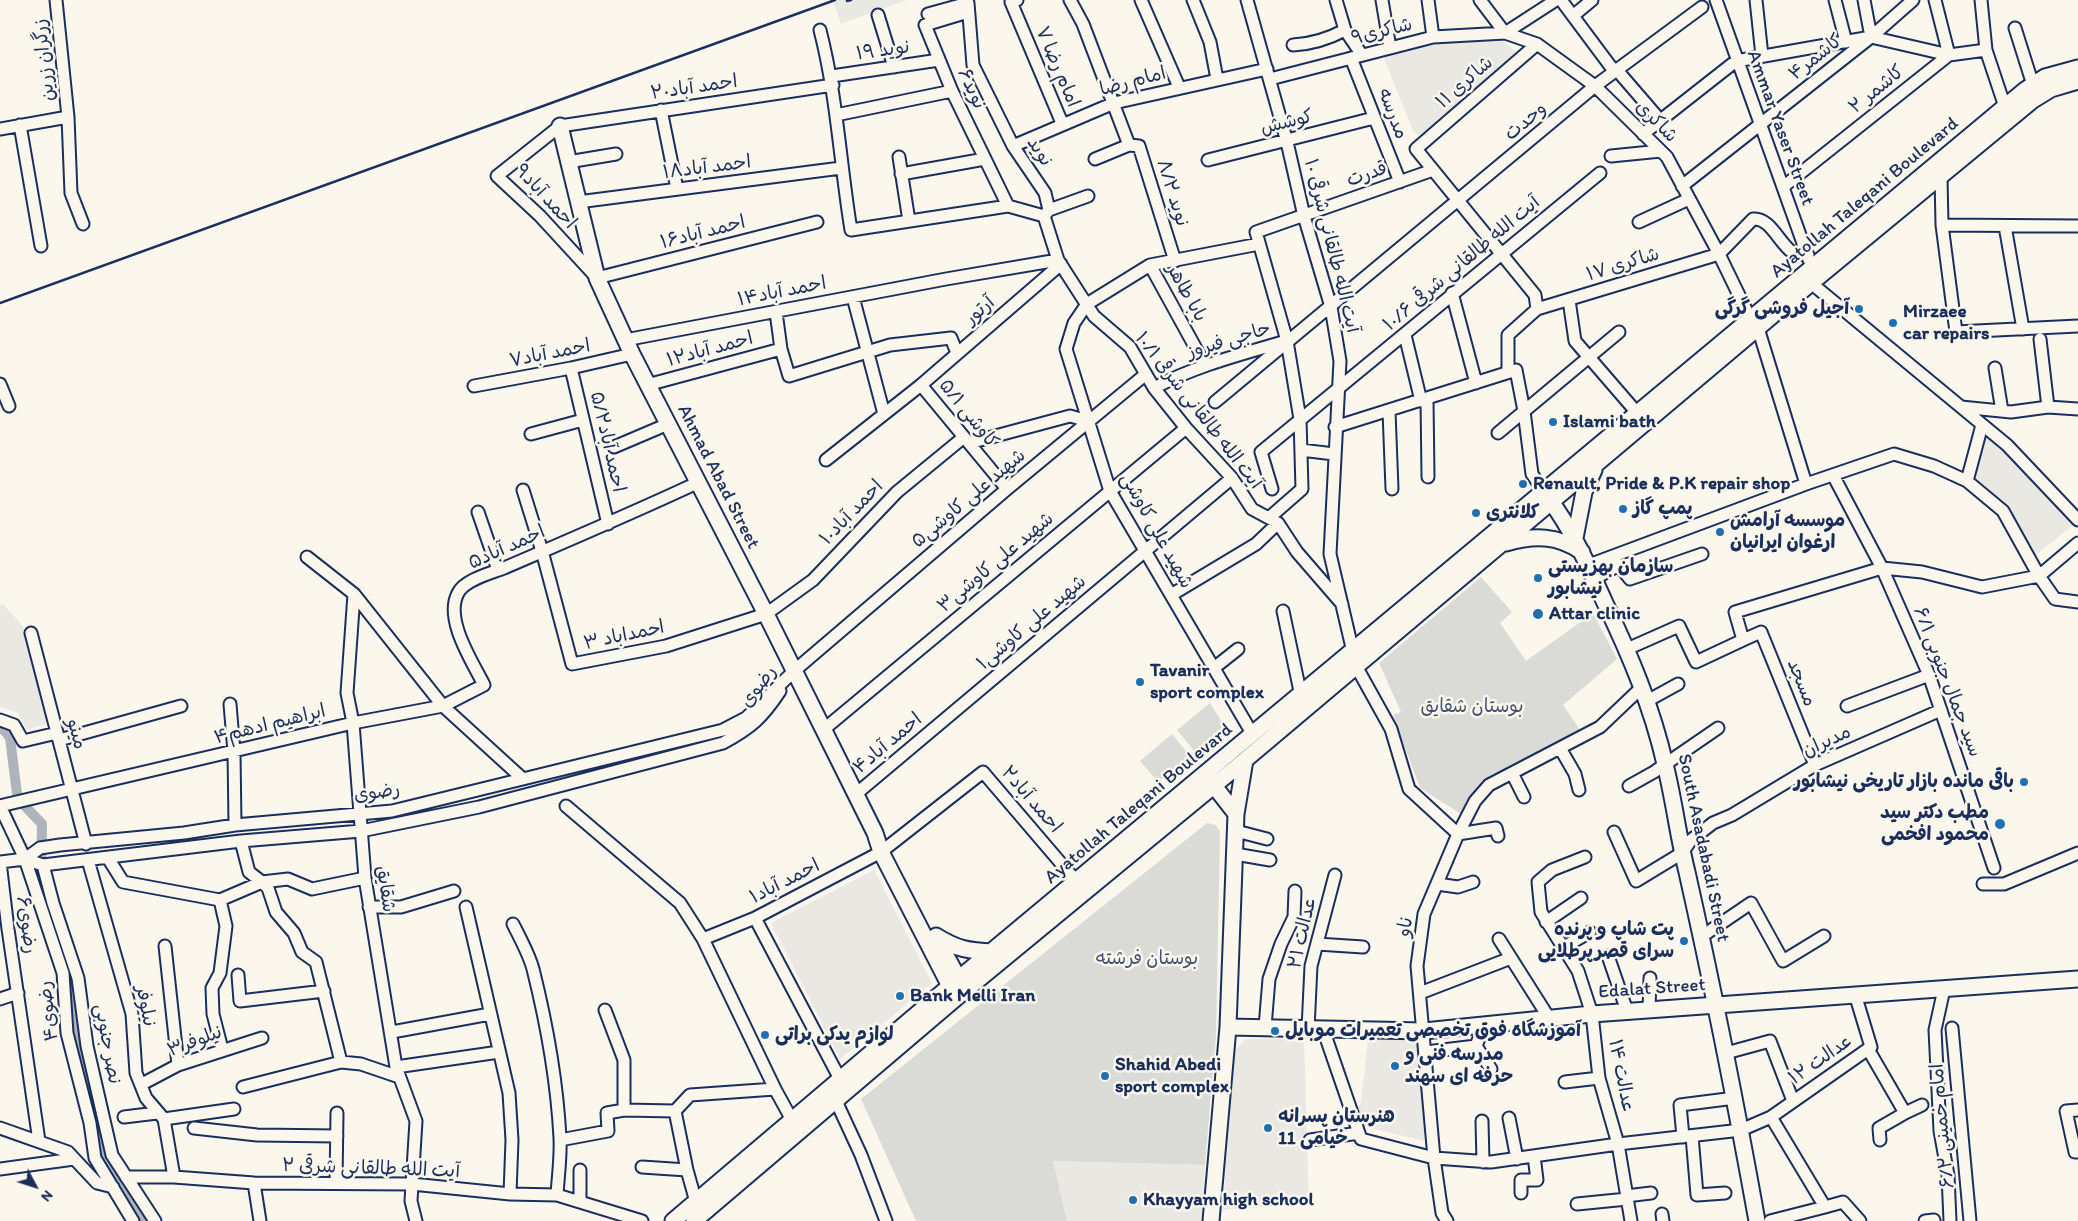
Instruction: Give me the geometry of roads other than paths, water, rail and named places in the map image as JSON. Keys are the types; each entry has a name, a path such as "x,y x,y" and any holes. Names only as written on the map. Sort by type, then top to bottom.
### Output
{"main road":[{"name":"Ayatollah Taleqani Boulevard","path":"694,1221 836,1101 958,988 993,952 1077,882 1210,780 1245,760 1354,659 1548,498 1597,464 1754,324 1810,269 2033,85 2045,77 2078,68"},
{"name":"Ayatollah Taleqani Boulevard","path":"1810,269 1941,176 2033,100 2051,89 2078,81"},
{"name":"Ahmad Abad Street","path":"560,126 596,278 647,384 699,482 875,833 936,936 958,988"},
{"name":"Ayatollah Taleqani Boulevard","path":"673,1221 840,1079 958,988 1210,780 1254,735 1301,696 1354,659 1502,544 1638,414 1754,324"},
{"path":"1575,538 1584,492 1597,464"},
{"name":"South Asadabadi Street","path":"1548,498 1575,538 1586,559 1627,649 1645,694 1665,765 1682,853 1726,1053 1757,1221"},
{"path":"1502,544 1532,537 1545,537 1570,544 1586,559"},
{"path":"1211,1221 1228,1027 1236,814 1245,760"},
{"path":"1210,780 1236,814"},
{"name":"Ahmad Abad Street","path":"885,850 958,988"},
{"path":"936,936 954,947 965,950 993,952"},
{"name":"Edalat Street","path":"1228,1027 1424,1031 1627,1011 2078,979"}],"street":[{"name":"زرگران زرین","path":"56,0 68,117 71,192 82,224"},
{"name":"امام رضا ۷","path":"1018,0 1011,2 1062,124"},
{"path":"1070,0 1083,24 1114,103 1128,145 1095,159"},
{"path":"1141,0 1180,87"},
{"path":"1193,0 1210,42 1215,59 1217,79"},
{"name":"آیت الله طالقانی شرقی ۱۰","path":"1247,0 1287,142 1304,216 1331,307 1340,361 1340,387 1335,427 1330,554 1354,659 1391,729 1409,789 1458,834"},
{"name":"مدرسه","path":"1336,0 1345,30 1357,57 1374,118 1400,182"},
{"path":"1382,0 1390,48"},
{"path":"1428,0 1433,37"},
{"path":"1480,0 1506,33 1556,0"},
{"path":"1561,0 1574,14 1615,70 1660,120"},
{"path":"1574,14 1592,0"},
{"name":"Ammar Yaser Street","path":"1716,0 1736,61 1783,187 1810,269"},
{"path":"1756,0 1762,56"},
{"path":"1835,0 1846,42"},
{"path":"1864,0 1871,38"},
{"name":"کاشمر۴","path":"1682,186 1871,38 1913,0"},
{"path":"1935,0 1949,55"},
{"path":"1981,0 1986,50 2005,107"},
{"path":"928,14 968,3 968,12"},
{"name":"وحدت","path":"1215,402 1595,86 1702,7"},
{"name":"نوید۶","path":"968,12 925,25 952,91 1008,206"},
{"name":"نوید","path":"968,12 973,66 1014,146 1045,193 1046,213 1060,262 1087,304"},
{"path":"878,15 894,67"},
{"path":"2015,28 2033,85"},
{"path":"820,30 832,80 841,168 851,230 1008,206 1046,213 1088,196"},
{"path":"1293,45 1309,44 1345,30"},
{"name":"شاکری۹","path":"1268,74 1357,57 1433,37 1506,33"},
{"name":"شاکری","path":"1506,33 1536,44 1595,86 1667,157 1754,324 1806,484"},
{"path":"1643,134 1736,61 1871,38 1949,55 1986,50"},
{"name":"شاکری ۱۱","path":"1433,170 1416,149 1536,44"},
{"name":"کاشمر ۲","path":"1783,187 1949,55"},
{"name":"نوید ۱۹","path":"832,80 939,60"},
{"name":"امام رضا","path":"1014,146 1114,103 1217,79 1268,74"},
{"name":"احمد آباد۲۰","path":"560,126 832,80"},
{"path":"836,114 952,91"},
{"path":"661,110 677,189"},
{"path":"0,129 68,117"},
{"name":"کوشش","path":"1208,160 1287,142 1374,118"},
{"path":"20,125 41,246"},
{"name":"احمد آباد۹","path":"560,126 497,176 540,216 596,278"},
{"name":"نوید ۸/۲","path":"1128,145 1139,146 1175,261"},
{"path":"1611,156 1661,151"},
{"path":"568,162 616,154"},
{"path":"899,157 909,221"},
{"path":"901,174 985,159"},
{"name":"احمد آباد۱۸","path":"578,202 841,168"},
{"path":"1433,170 1535,294 1537,309 1508,335 1508,371"},
{"name":"قدرت","path":"1259,244 1256,232 1433,170"},
{"name":"آیت الله طالقانی شرقی ۱۰/۶","path":"1272,490 1261,452 1405,335 1452,293 1503,255 1600,172"},
{"path":"1941,176 1942,225 1956,332 2078,326"},
{"path":"1639,222 1689,199"},
{"path":"1719,254 1745,225 1756,218 1765,222 1810,269 2048,486 2078,520"},
{"name":"احمد آباد۱۶","path":"596,278 818,222"},
{"path":"1942,225 2078,226"},
{"path":"2005,226 2022,329"},
{"path":"1087,304 1150,265 1259,244 1287,341 1300,419 1302,489 1274,520 1256,544 1171,594"},
{"name":"شاکری ۱۷","path":"1537,309 1719,254"},
{"name":"احمد آباد۱۴","path":"625,340 946,279 1060,262"},
{"name":"آرتور","path":"826,460 921,385 1060,262"},
{"name":"بابا طاهر","path":"1150,265 1205,365"},
{"path":"1452,293 1476,384"},
{"path":"853,297 884,414"},
{"path":"1569,300 1575,341 1638,414"},
{"name":"آیت الله طالقانی شرقی ۱۰/۱","path":"1087,304 1094,316 1130,347 1154,388 1186,428 1232,478 1252,509 1274,520 1297,552 1342,604"},
{"name":"شهید علی کاوشی","path":"1087,304 1074,323 1068,336 1066,349 1110,491 1254,735"},
{"path":"776,312 781,349 789,376 890,345 951,338 957,353"},
{"path":"1498,433 1619,332"},
{"path":"1405,335 1424,400 1428,477"},
{"path":"2040,339 2048,407"},
{"name":"حاجی فیروز","path":"1154,388 1180,374 1205,365 1287,341"},
{"name":"احمد آباد۱۲","path":"647,384 781,349"},
{"name":"احمد آباد۷","path":"474,386 571,368 632,354"},
{"name":"احمد آباد۵/۲","path":"571,368 608,524"},
{"path":"1995,368 2002,411"},
{"path":"1335,427 1516,370 1524,411 1532,474 1548,498"},
{"name":"شهید علی کاوشی۵","path":"794,671 1007,489 1146,374"},
{"path":"0,384 9,406"},
{"name":"کاوشی ۵/۱","path":"921,385 1007,489"},
{"path":"1961,407 2002,411 2048,407 2078,409"},
{"path":"1389,410 1392,489"},
{"path":"967,440 1070,416 1088,421"},
{"path":"531,434 582,420"},
{"path":"614,447 668,424"},
{"path":"1967,481 1982,425"},
{"name":"شهید علی کاوشی۳","path":"823,730 1186,428"},
{"name":"احمد آباد۱۰","path":"766,614 813,580 896,492 967,440"},
{"path":"1301,450 1334,454"},
{"path":"1586,559 1894,454 1934,466 1967,481 2003,511 2039,576 2055,599 2078,602"},
{"name":"سید جمال جنوبی ۶/۱","path":"1832,475 1882,568 1929,675 1994,868"},
{"name":"شهید علی کاوشی۱","path":"942,721 1232,478"},
{"name":"احمد آباد۵","path":"443,706 484,685 459,634 453,609 458,591 479,577 608,524 699,482"},
{"path":"523,490 542,551"},
{"path":"478,512 498,570"},
{"path":"1627,649 1679,626 1696,662 1743,640 1735,612 1882,568 1922,572 1982,586 2039,576 2078,543"},
{"name":"احمداباد ۳","path":"542,551 572,664 666,646 766,614"},
{"path":"1594,579 1619,565 1630,579 1702,554"},
{"path":"307,557 354,594 443,706 523,779"},
{"name":"شقایق","path":"354,594 347,693 353,723 365,878 398,1072 416,1121 412,1184 412,1201 416,1221"},
{"path":"1283,611 1301,696"},
{"name":"مسجد","path":"1743,640 1761,632 1815,765"},
{"name":"مینو","path":"31,633 86,844"},
{"path":"1214,668 1238,648"},
{"name":"رضوی","path":"25,859 40,848 184,833 235,825 392,811 523,779 723,730 746,718 794,671"},
{"name":"رضوی","path":"0,862 25,859 43,865 241,841 361,831 479,807 723,743 744,732 764,716 794,671"},
{"path":"1847,706 1929,675"},
{"name":"ناو","path":"1447,1221 1442,1213 1434,1158 1417,966 1424,914 1458,834 1475,801 1489,785 1600,727 1645,694 1678,684"},
{"path":"230,704 234,752 235,825"},
{"path":"0,720 14,725 23,741 58,737 180,706"},
{"name":"ابراهیم ادهم۴","path":"0,806 353,723 443,706"},
{"name":"مدیران","path":"1614,832 1636,881 1682,853 1691,840 1714,822 1732,815 1815,765 1941,710"},
{"name":"احمد آباد۴","path":"856,794 942,721"},
{"path":"1629,786 1665,765 1718,728"},
{"path":"1560,748 1575,774 1579,790"},
{"name":"احمد آباد۲","path":"885,850 983,772 1077,882"},
{"path":"1512,773 1524,797"},
{"name":"رضوی۴","path":"0,806 25,859 63,973 67,1033 90,1123 95,1158 115,1186 133,1221"},
{"path":"566,806 680,903 703,939 775,1089 792,1120"},
{"path":"1458,834 1496,828 1498,836"},
{"path":"1236,831 1268,839"},
{"path":"184,833 187,848"},
{"path":"241,841 249,872 268,888 276,912 294,932 302,952 316,962 341,1062"},
{"name":"احمد آباد۱","path":"703,939 754,918 885,850"},
{"path":"1983,884 2004,884 2078,853"},
{"path":"1235,854 1270,860"},
{"path":"1581,898 1546,922 1541,912 1538,882 1552,870 1585,857"},
{"path":"108,858 123,882 220,900 262,882 288,879 312,890 365,878"},
{"name":"نیلوفر","path":"88,860 132,1014 136,1073 146,1098 160,1116 174,1177"},
{"name":"رضوی۶","path":"0,862 4,930 18,993 39,1141"},
{"name":"نصر جنوبی","path":"43,865 78,978 86,1046 112,1155 155,1221"},
{"name":"عدالت ۲۱","path":"1315,1029 1311,966 1335,875"},
{"path":"1437,884 1458,887 1474,882"},
{"path":"369,907 400,907 454,891"},
{"path":"1265,1028 1269,979 1281,944 1294,917 1295,891"},
{"path":"220,900 226,926 220,973 212,988 213,1014 222,1049"},
{"path":"1701,937 1751,903 1783,961 1824,936"},
{"path":"466,907 508,1093 512,1140 510,1194"},
{"path":"754,918 840,1079"},
{"name":"عدالت ۱۴","path":"1546,922 1564,947 1578,972 1592,1014 1600,1078 1618,1144 1631,1221"},
{"path":"513,924 533,968 536,988 545,1014 554,1075 560,1140 557,1195"},
{"path":"1564,947 1590,932"},
{"path":"1499,938 1549,1018"},
{"path":"1317,944 1363,947"},
{"path":"165,946 178,1065"},
{"path":"1608,956 1627,1011"},
{"path":"1420,992 1511,958"},
{"path":"238,975 240,1001 324,991"},
{"path":"1649,1010 1650,978"},
{"path":"1944,990 1935,1030 1940,1131 1948,1175 1950,1221"},
{"path":"0,999 18,993"},
{"name":"عدالت ۱۲","path":"1359,1133 1361,1139 1434,1158 1483,1162 1741,1130 1771,1117 1871,1047 1856,994"},
{"path":"605,1010 624,1060 624,1110"},
{"path":"392,1032 490,1014"},
{"path":"1476,1046 1484,1025"},
{"name":"امام خمینی ۶/۲","path":"1952,1028 1970,1221"},
{"path":"1310,1140 1359,1133 1315,1029"},
{"name":"نیلوفر۳","path":"142,1084 178,1065 222,1049 262,1038"},
{"path":"1726,1053 1770,1041 1793,1101"},
{"path":"1426,1052 1476,1046"},
{"path":"1476,1046 1491,1069"},
{"path":"1868,1049 1905,1113"},
{"path":"244,1088 341,1062 398,1072 499,1052"},
{"path":"1565,1082 1600,1078"},
{"path":"560,1140 608,1131 607,1113 624,1110 675,1111 690,1095 775,1089"},
{"path":"1725,1193 1697,1196 1688,1136 1680,1105 1735,1098"},
{"path":"836,1101 861,1155 886,1221"},
{"path":"1880,1140 1879,1128 1905,1113 1922,1106"},
{"path":"124,1117 160,1116 234,1109"},
{"path":"2078,1110 2066,1111 2074,1152 2078,1152"},
{"path":"675,1111 686,1170 696,1202"},
{"path":"336,1183 337,1112"},
{"path":"1771,1117 1826,1207"},
{"path":"1509,1118 1517,1159"},
{"path":"1482,1121 1483,1162"},
{"path":"0,1128 68,1152 97,1182 115,1186 126,1177"},
{"path":"194,1128 256,1135 337,1136"},
{"path":"1521,1192 1521,1180 1537,1180 1534,1156"},
{"path":"0,1169 74,1159"},
{"path":"642,1167 686,1170"},
{"path":"580,1170 580,1202"},
{"name":"آیت الله طالقانی شرقی ۲","path":"126,1177 174,1177 254,1183 412,1184 510,1194 557,1195 642,1221"},
{"path":"254,1183 260,1221"},
{"path":"1577,1204 1651,1193"},
{"path":"1770,1221 1843,1202 1860,1221"}],"waterway":[{"path":"0,728 10,738 17,794"},
{"path":"24,805 42,824 41,874 47,909"},
{"path":"66,968 102,1154 144,1221"}],"railway":[{"path":"0,303 835,0"},
{"path":"847,1 851,0"}],"place":[{"name":"آجیل فروشی گرگی","path":"1859,309"},
{"name":"Mirzaee car repairs","path":"1893,323"},
{"name":"Islami bath","path":"1553,422"},
{"name":"Renault, Pride & P.K repair shop","path":"1523,484"},
{"name":"پمپ گاز","path":"1623,509"},
{"name":"کلانتری","path":"1476,513"},
{"name":"موسسه آرامش ارغوان ایرانیان","path":"1720,532"},
{"name":"سازمان بهزیستی نیشابور","path":"1538,578"},
{"name":"Attar clinic","path":"1538,614"},
{"name":"Tavanir sport complex","path":"1140,682"},
{"name":"باقی مانده بازار تاریخی نیشابور","path":"2024,782"},
{"name":"مطب دکتر سید محمود افخمی","path":"2000,824"},
{"name":"پت شاپ و پرنده سرای قصرپرطلایی","path":"1684,941"},
{"name":"Bank Melli Iran","path":"900,996"},
{"name":"آموزشگاه فوق تخصصی تعمیرات موبایل","path":"1275,1031"},
{"name":"لوازم یدکی براتی","path":"765,1035"},
{"name":"مدرسه فنی و حرفه ای سهند","path":"1395,1066"},
{"name":"Shahid Abedi sport complex","path":"1105,1076"},
{"name":"هنرستان پسرانه خیامی 11","path":"1268,1128"},
{"name":"Khayyam high school","path":"1133,1200"}],"park label":[{"name":"بوستان شقایق","path":"1472,707"},
{"name":"بوستان فرشته","path":"1147,959"}]}
